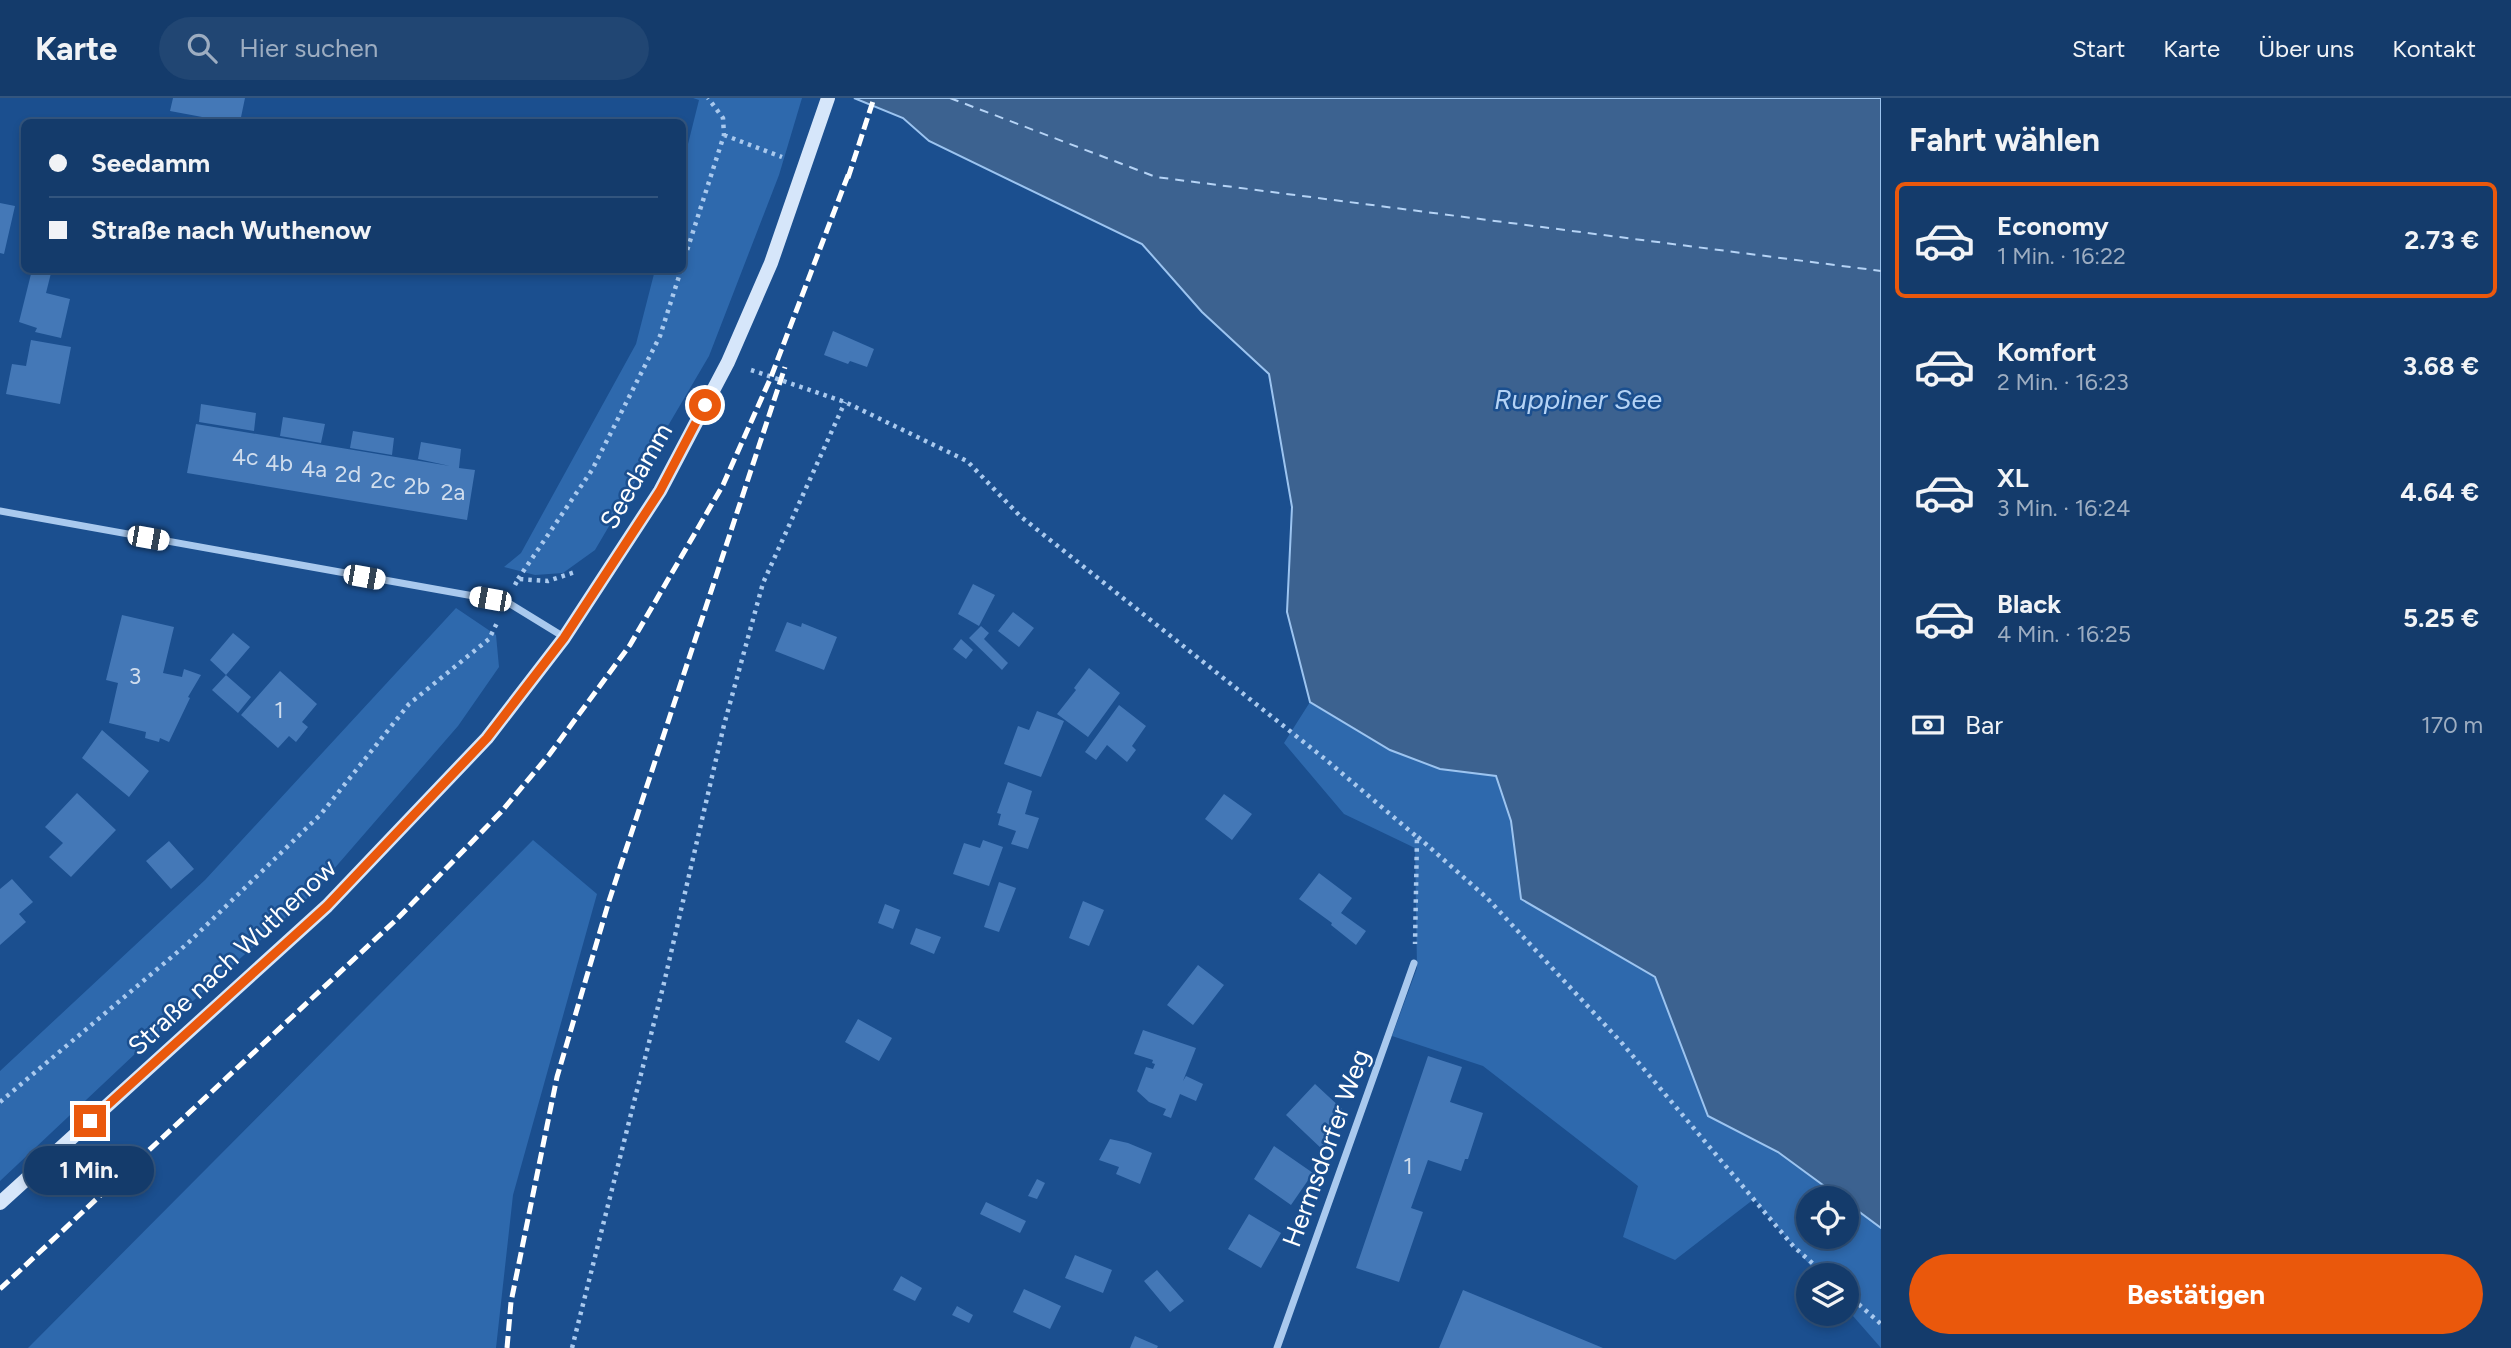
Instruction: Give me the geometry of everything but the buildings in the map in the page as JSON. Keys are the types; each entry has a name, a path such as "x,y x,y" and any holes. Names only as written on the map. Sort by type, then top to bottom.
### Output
{"main road":[{"name":"Seedamm","path":"487,738 564,638 660,491 728,362 771,263 828,98"},
{"name":"Straße nach Wuthenow","path":"0,1203 327,906 487,738"}],"street":[{"path":"0,511 507,603 564,638"},
{"name":"Hermsdorfer Weg","path":"1279,1348 1414,962"}],"path":[{"path":"686,255 724,135 723,118 708,98"},
{"path":"724,135 786,159"},
{"path":"0,1102 187,944 321,814 409,704 489,639 518,579 593,470 660,336 680,273"},
{"path":"747,369 845,402 967,461 1020,516 1325,759 1487,898 1620,1042 1794,1247 1812,1263"},
{"path":"572,1348 660,996 724,724 763,583 845,402"},
{"path":"518,579 548,581 573,573 583,565"},
{"path":"1414,962 1417,837"},
{"path":"1859,1305 1881,1324"}],"shaded area":[{"path":"693,98 802,98 779,175 709,356 595,550 563,573 535,575 504,567 521,553 636,344 654,273 686,273 686,152 699,100"},
{"path":"456,608 496,635 499,667 458,726 313,893 154,1036 0,1181 0,1071 205,880"},
{"path":"1310,702 1390,750 1440,769 1496,776 1511,821 1521,899 1655,977 1708,1116 1778,1152 1824,1186 1796,1186 1796,1249 1754,1199 1675,1260 1623,1237 1638,1186 1483,1066 1392,1036 1417,968 1415,848 1344,814 1284,743"},
{"path":"533,840 597,894 513,1195 496,1348 28,1348"},
{"path":"1859,1212 1881,1228 1881,1348 1859,1323 1859,1263 1808,1263 1796,1249 1859,1249"}],"water":[{"name":"Ruppiner See","path":"854,98 1881,98 1881,1228 1859,1212 1859,1186 1824,1186 1778,1152 1708,1116 1655,977 1521,899 1511,821 1496,776 1440,769 1390,750 1310,702 1287,612 1292,507 1269,374 1202,312 1142,244 929,141 903,118"}],"ferry route":[{"path":"950,98 1156,177 1881,271"}],"railway":[{"path":"848,178 874,98"},
{"path":"0,1289 397,919 501,812 549,755 630,645 723,485 771,377 850,170"},
{"path":"507,1348 511,1302 557,1077 609,901 785,367"}],"route":[{"path":"90,1121 327,906 487,738 564,638 660,491 705,405"}]}
